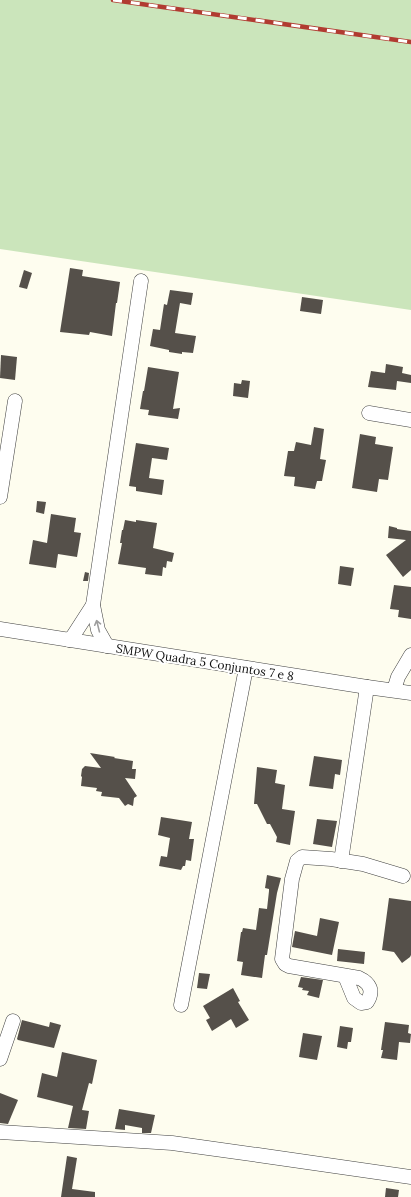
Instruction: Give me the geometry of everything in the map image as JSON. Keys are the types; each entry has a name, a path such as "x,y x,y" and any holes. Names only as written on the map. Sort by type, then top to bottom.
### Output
{"street":[{"path":"107,646 98,630 93,605 141,281"},
{"path":"0,497 15,401"},
{"path":"369,413 411,420"},
{"path":"69,640 76,632 93,605"},
{"name":"SMPW Quadra 5 Conjuntos 7 e 8","path":"0,629 411,693"},
{"path":"394,690 398,677 411,655"},
{"path":"180,1005 246,668"},
{"path":"341,861 367,687"},
{"path":"345,976 289,966 285,964 282,959 292,879 297,860 302,857 363,864 403,876"},
{"path":"0,1059 13,1021"},
{"path":"0,1132 172,1143 411,1177"}],"green space":[{"path":"0,0 411,0 411,310 0,249"}],"building":[{"path":"70,268 83,270 82,276 120,282 112,336 90,332 89,335 60,332"},
{"path":"24,270 32,273 27,289 19,287"},
{"path":"170,290 193,293 191,305 180,303 175,333 196,336 193,353 182,352 182,354 169,352 169,350 150,346 153,329 160,330 164,304 167,305"},
{"path":"302,297 323,300 321,314 300,311"},
{"path":"1,355 17,357 15,380 0,378"},
{"path":"386,364 403,367 402,373 411,375 411,383 397,381 396,390 368,387 371,371 385,373"},
{"path":"148,367 179,372 173,409 180,408 178,419 148,415 149,410 140,409"},
{"path":"242,380 250,381 248,398 233,396 234,383 241,384"},
{"path":"314,427 324,429 320,459 326,460 322,481 317,481 315,489 294,486 295,477 284,476 288,451 294,451 296,442 311,445"},
{"path":"360,434 376,437 375,444 393,447 388,480 379,479 377,492 352,488"},
{"path":"136,443 169,448 167,460 152,458 149,478 164,480 162,495 136,491 136,487 129,486"},
{"path":"37,501 46,502 44,514 36,512"},
{"path":"51,514 76,518 74,532 81,533 77,557 58,554 56,568 29,564 33,540 47,543"},
{"path":"125,520 157,523 153,548 174,553 172,562 167,561 166,568 163,567 162,576 145,574 146,568 118,564 122,543 120,543 122,530"},
{"path":"389,526 411,531 411,570 403,577 386,555 406,540 388,538"},
{"path":"340,566 354,568 351,586 338,584"},
{"path":"85,572 89,573 88,581 83,581"},
{"path":"394,585 411,587 411,619 398,617 399,610 390,609"},
{"path":"90,753 133,761 132,769 136,769 135,779 125,778 137,796 134,798 133,806 128,804 125,806 119,798 101,796 102,792 96,791 97,788 81,786 82,769 85,766 101,768"},
{"path":"314,756 342,760 340,775 335,774 333,789 309,786"},
{"path":"257,767 277,770 275,783 285,785 282,809 295,811 290,845 276,842 277,837 270,824 267,824 257,804 254,804"},
{"path":"161,817 192,822 189,839 194,839 191,861 186,860 185,866 183,866 181,870 159,866 161,856 167,857 170,838 158,835"},
{"path":"317,819 337,821 332,847 313,844"},
{"path":"267,875 281,878 277,893 267,955 265,955 262,978 241,975 243,962 237,961 241,932 243,928 256,930 259,908 267,909 269,889 265,888"},
{"path":"389,898 411,901 411,955 402,963 394,952 382,950"},
{"path":"320,918 339,922 332,955 292,947 295,931 317,936"},
{"path":"338,949 365,952 364,964 337,961"},
{"path":"199,973 210,974 207,989 197,988"},
{"path":"301,977 323,980 319,998 307,995 309,991 302,990 303,988 298,987"},
{"path":"233,988 240,1001 238,1002 249,1020 236,1028 231,1019 212,1031 206,1020 210,1018 203,1006"},
{"path":"22,1020 49,1027 50,1022 61,1025 54,1048 18,1040"},
{"path":"385,1022 409,1025 408,1033 411,1034 410,1043 399,1042 397,1060 381,1058"},
{"path":"340,1026 353,1028 351,1042 348,1042 347,1049 337,1047"},
{"path":"303,1033 322,1036 317,1060 299,1057"},
{"path":"62,1052 97,1060 92,1084 89,1083 82,1110 89,1111 86,1129 68,1128 73,1106 37,1097 42,1073 57,1077"},
{"path":"0,1093 18,1100 8,1124 0,1123"},
{"path":"119,1109 155,1115 151,1133 142,1133 142,1128 125,1125 125,1130 115,1129"},
{"path":"67,1156 77,1158 72,1189 95,1192 95,1197 61,1197"},
{"path":"386,1188 399,1190 398,1197 385,1197"}],"railway":[{"path":"113,0 411,42"}]}
